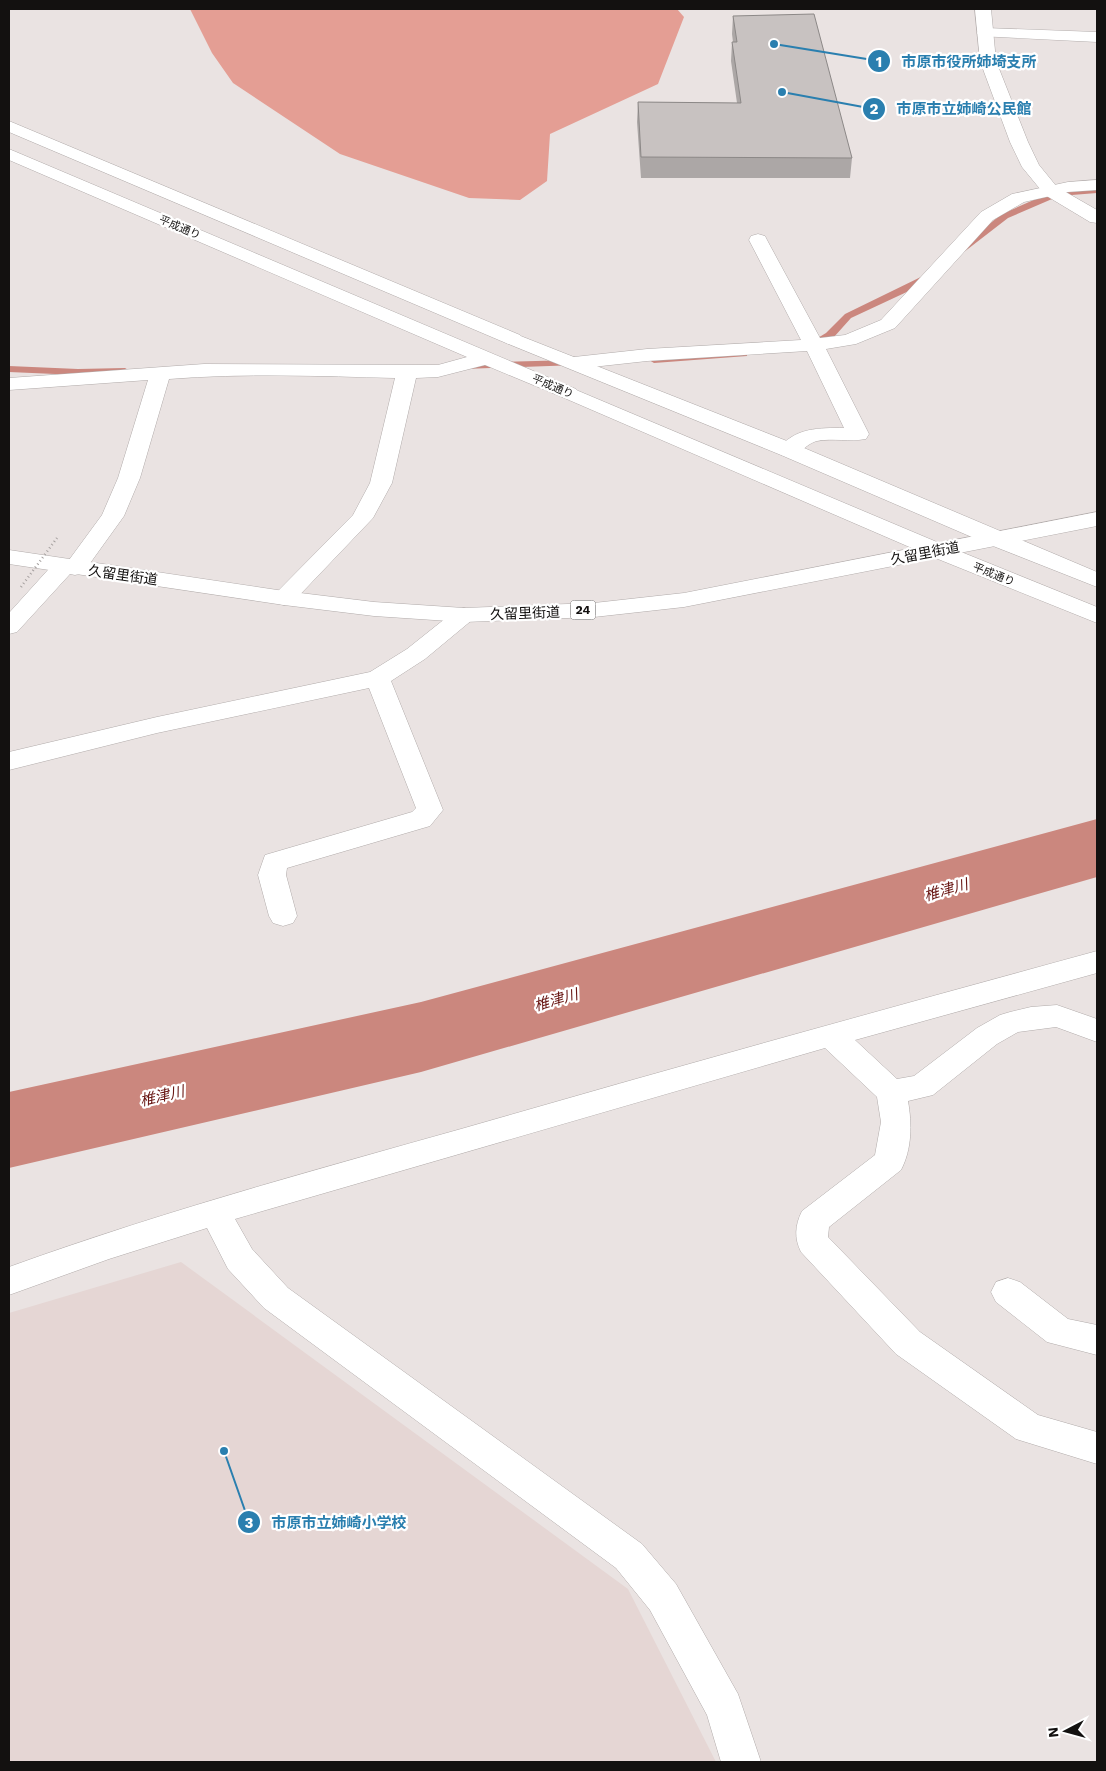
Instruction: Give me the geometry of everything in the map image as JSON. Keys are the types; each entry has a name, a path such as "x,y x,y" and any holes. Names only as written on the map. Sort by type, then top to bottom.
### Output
{"street":[{"path":"983,9 988,62 1019,142 1031,167 1051,191 1097,218"},
{"path":"985,33 1097,38"},
{"name":"平成通り","path":"9,126 513,338 790,450 996,539 1097,580"},
{"name":"平成通り","path":"9,154 936,550 1097,616"},
{"path":"574,363 647,355 814,345 849,340 888,324 987,216 1018,198 1051,191 1097,185"},
{"path":"758,240 814,345 858,434 811,435 790,450"},
{"path":"9,384 204,370 296,368 406,372 438,371 487,358"},
{"path":"284,598 362,518 382,483 406,372"},
{"path":"9,627 69,567 114,516 129,478 160,373"},
{"name":"久留里街道","path":"9,557 284,598 374,609 464,615 594,610 684,600 1097,519"},
{"path":"9,761 157,725 378,678 416,654 464,615"},
{"path":"283,916 272,874 275,862 421,820 430,810 378,678"},
{"path":"9,1281 105,1246 215,1212 1097,962"},
{"path":"890,1092 922,1087 987,1036 1010,1023 1031,1018 1057,1016 1097,1031"},
{"path":"831,1036 890,1092 896,1122 890,1161 813,1221 812,1242 908,1344 1028,1428 1097,1448"},
{"path":"215,1212 240,1259 276,1298 629,1556 663,1598 724,1708 741,1762"},
{"path":"1008,1292 1059,1332 1097,1340"}],"path":[{"path":"21,587 57,538"}],"shaded area":[{"path":"190,9 677,9 684,17 658,84 550,134 547,181 520,200 469,198 340,154 233,83 212,53"},
{"path":"181,1262 628,1589 716,1762 9,1762 9,1313"}],"building":[{"path":"814,14 852,158 641,157 638,102 741,103 732,42 737,42 733,16"}],"waterway":[{"path":"961,250 1005,216 1057,193 1097,190"},
{"path":"811,345 830,335 848,316 923,281 929,276"},
{"path":"654,360 743,354"},
{"path":"464,366 573,363"},
{"path":"9,369 78,372 125,371"},
{"name":"椎津川","path":"9,1130 421,1037 1097,848"}],"place":[{"name":"市原市役所姉埼支所","path":"774,44"},
{"name":"市原市立姉崎公民館","path":"782,92"},
{"name":"市原市立姉崎小学校","path":"224,1451"}]}
